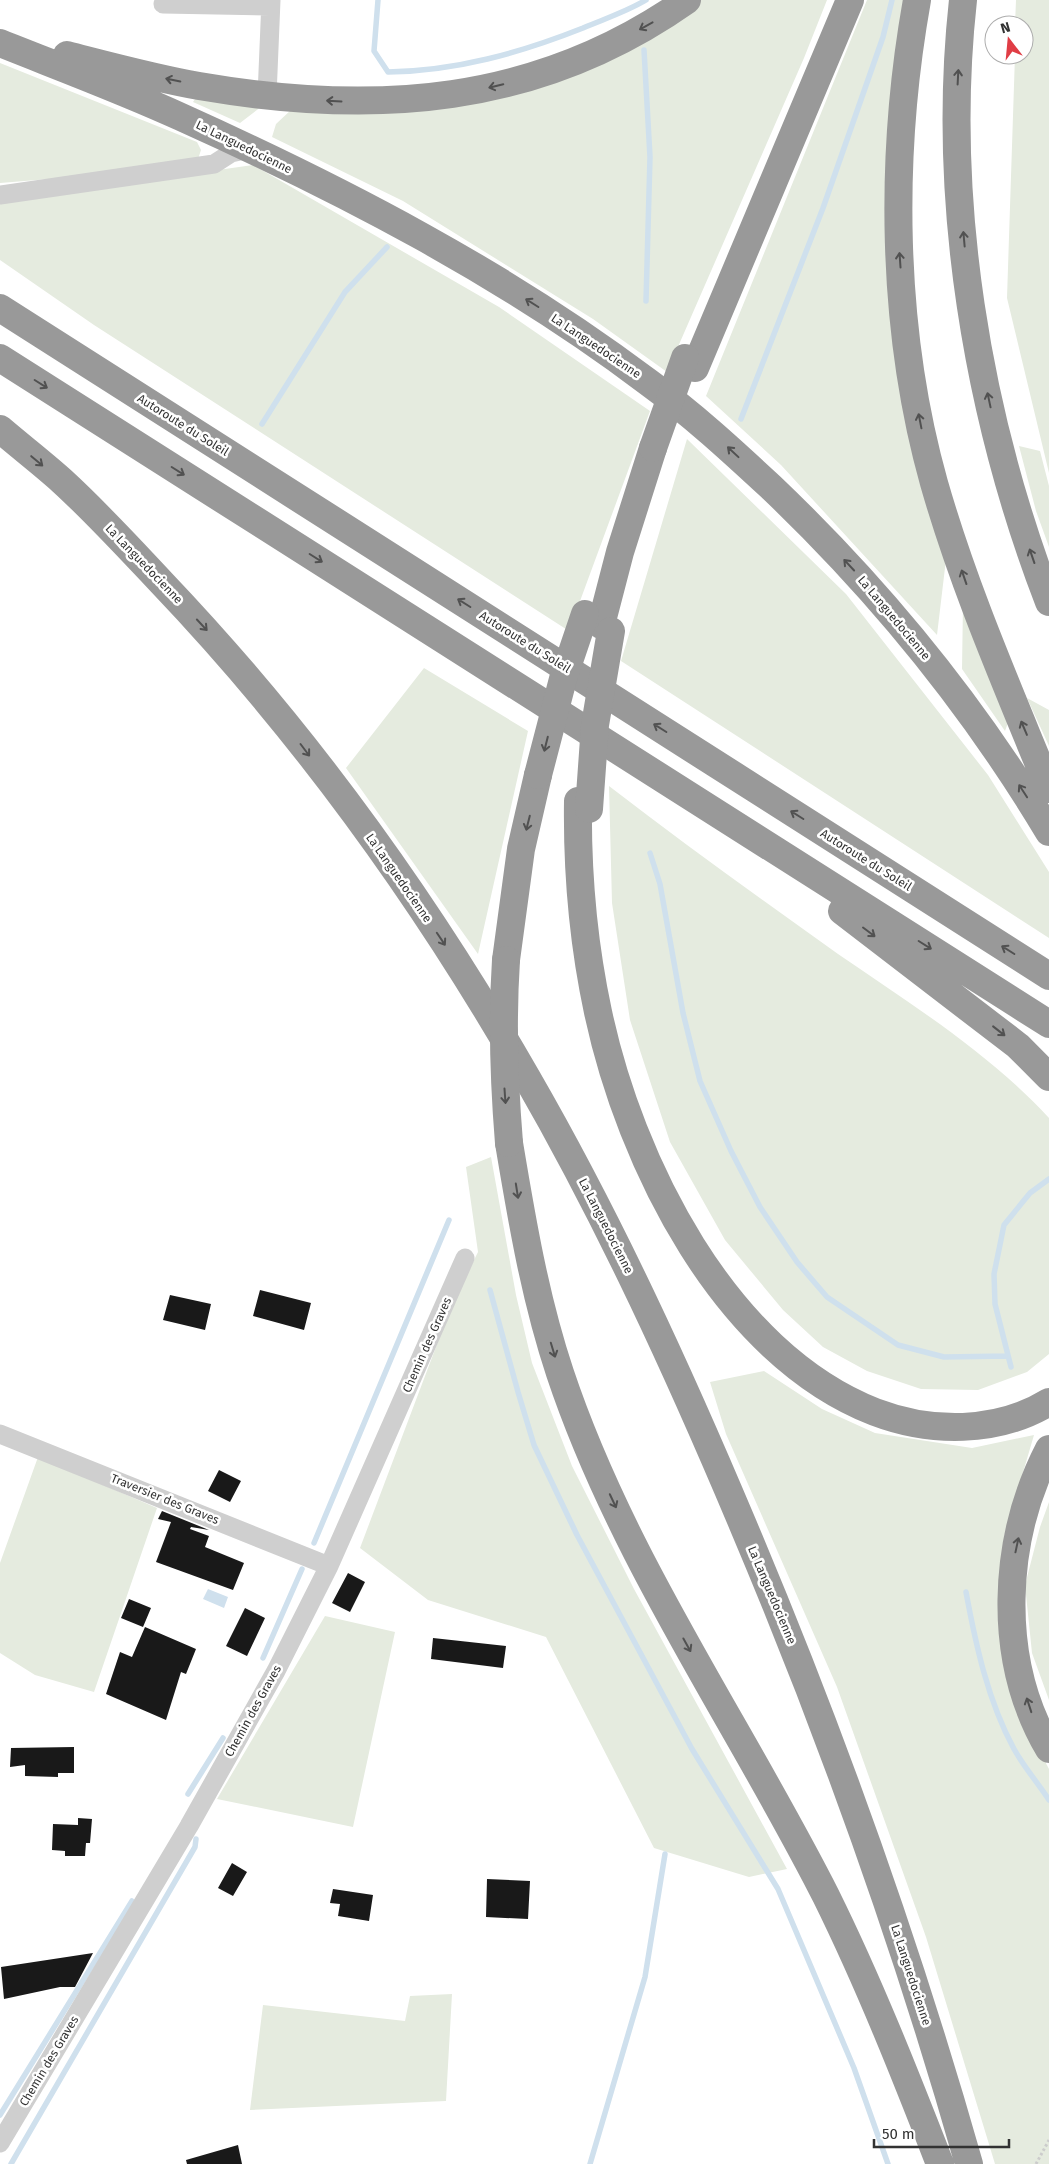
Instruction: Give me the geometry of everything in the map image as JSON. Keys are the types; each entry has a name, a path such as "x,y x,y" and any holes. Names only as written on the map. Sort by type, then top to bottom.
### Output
{"highway":[{"path":"0,37 160,78 267,96 339,101 384,101 471,91 522,79 568,64 614,43 655,21 687,0"},
{"path":"837,0 653,458 620,552 599,623 586,705 583,805 578,860 584,930 599,1014 612,1061 640,1144 660,1187 700,1256 729,1296 762,1334 800,1369 846,1399 885,1416 933,1426 970,1426 1010,1420 1049,1402"},
{"path":"690,363 850,0"},
{"path":"917,0 910,36 905,86 899,186 899,246 903,299 915,396 934,481 964,578 1049,789"},
{"path":"963,0 958,91 959,179 964,246 975,330 1008,480 1032,558 1049,602"},
{"name":"La Languedocienne","path":"0,43 178,116 249,149 400,225 486,274 646,380 721,440 839,555 894,616 949,685 997,752 1049,832"},
{"name":"Autoroute du Soleil","path":"0,308 1049,976"},
{"path":"0,358 1049,1024"},
{"name":"La Languedocienne","path":"0,429 63,483 128,547 205,629 280,717 409,891 458,965 527,1078 579,1173 641,1296 699,1422 798,1656 880,1878 922,2006 969,2164"},
{"path":"599,623 563,679 521,849 506,960 503,1021 509,1143 532,1271 546,1328 572,1406 600,1473 661,1598 825,1896 880,2014 940,2164"},
{"path":"691,797 1018,1046 1049,1077"},
{"path":"583,805 599,952 611,1015 630,1084 657,1154 674,1191 710,1250 744,1297 779,1334 815,1363 860,1391 900,1405 937,1412 968,1412 1012,1403 1034,1394 1049,1384"},
{"path":"1049,1449 1029,1493 1015,1552 1011,1588 1014,1646 1021,1678 1031,1711 1049,1749"}],"street":[{"path":"163,4 270,3 267,96"},
{"path":"0,195 214,164 231,153 249,149"},
{"name":"Chemin des Graves","path":"0,2144 189,1826 276,1671 329,1566 466,1258"},
{"name":"Traversier des Graves","path":"0,1434 329,1566"}],"path":[{"path":"1036,2164 1049,2140"}],"shaded area":[{"path":"701,0 827,0 804,58 667,372 593,319 403,201 272,137 276,124 292,109 399,110 696,4"},
{"path":"867,0 907,0 889,195 947,551 937,635 781,465 706,396"},
{"path":"1016,0 1049,0 1049,473 1007,298 1015,65 1034,65 1034,15 1015,15"},
{"path":"0,63 197,142 201,150 198,159 86,176 0,183"},
{"path":"197,96 262,106 240,123 193,102"},
{"path":"253,165 499,307 650,411 569,631 94,325 0,260 0,201"},
{"path":"687,439 846,594 988,775 1049,872 1049,938 621,661"},
{"path":"1019,446 1040,451 1049,486 1049,547 1036,511"},
{"path":"963,603 1009,720 1005,731 962,669"},
{"path":"424,668 528,731 478,954 346,768"},
{"path":"1027,698 1049,710 1049,746"},
{"path":"609,786 751,892 948,1030 1001,1072 1049,1118 1049,1354 1027,1372 978,1390 921,1389 867,1371 823,1347 783,1310 725,1240 670,1142 630,1020 612,903"},
{"path":"491,1157 516,1295 532,1363 572,1466 634,1589 787,1869 749,1877 654,1848 546,1637 428,1600 360,1548 453,1302 478,1252 466,1167"},
{"path":"764,1371 822,1409 875,1433 972,1448 1034,1435 1004,1537 1002,1650 1022,1718 1049,1769 1049,2164 995,2164 926,1937 837,1687 726,1434 710,1382"},
{"path":"38,1457 157,1508 94,1692 35,1675 0,1653 0,1563"},
{"path":"1049,1502 1049,1700 1032,1653 1025,1585 1040,1527"},
{"path":"325,1616 395,1632 353,1827 217,1799"},
{"path":"452,1994 446,2101 250,2110 263,2005 405,2021 410,1996"}],"water":[{"path":"208,1589 228,1597 224,1608 203,1599"}],"building":[{"path":"260,1290 311,1303 304,1330 253,1316"},
{"path":"170,1295 211,1304 205,1330 163,1320"},
{"path":"219,1470 241,1481 230,1502 208,1491"},
{"path":"162,1511 209,1530 191,1527 190,1529 209,1536 205,1547 244,1563 233,1590 156,1562 171,1522 158,1519"},
{"path":"348,1573 365,1582 350,1612 332,1603"},
{"path":"129,1599 151,1608 143,1627 121,1618"},
{"path":"245,1608 265,1618 247,1656 226,1646"},
{"path":"145,1627 196,1649 186,1674 181,1672 166,1720 106,1694 120,1652 132,1657"},
{"path":"433,1638 506,1646 503,1668 431,1659"},
{"path":"74,1747 74,1773 58,1773 58,1777 25,1776 25,1765 10,1767 11,1748"},
{"path":"78,1818 92,1819 90,1843 86,1843 85,1856 65,1856 65,1851 52,1850 53,1824 78,1825"},
{"path":"232,1863 247,1872 233,1896 218,1888"},
{"path":"487,1879 530,1881 528,1919 486,1917"},
{"path":"333,1889 373,1895 369,1921 338,1916 340,1904 330,1903"},
{"path":"93,1953 75,1987 60,1987 4,1999 1,1967"},
{"path":"238,2145 242,2164 187,2164 186,2160"}],"waterway":[{"path":"378,0 374,51 388,72 438,68 512,53 583,28 623,12 646,0"},
{"path":"741,419 823,208 883,37 892,0"},
{"path":"644,50 650,157 646,301"},
{"path":"262,424 345,292 387,247"},
{"path":"650,853 660,884 683,1013 700,1081 731,1151 760,1207 797,1262 827,1297 898,1345 944,1357 1008,1356"},
{"path":"1011,1367 995,1304 994,1274 1004,1225 1030,1193 1049,1179"},
{"path":"314,1543 449,1220"},
{"path":"490,1290 534,1445 577,1535 692,1749 778,1889 854,2068 888,2164"},
{"path":"263,1658 302,1569"},
{"path":"966,1592 984,1673 997,1712 1018,1756 1049,1800"},
{"path":"188,1794 223,1738"},
{"path":"11,2164 195,1847 196,1839"},
{"path":"590,2164 645,1977 665,1854"},
{"path":"0,2115 132,1901"}]}
